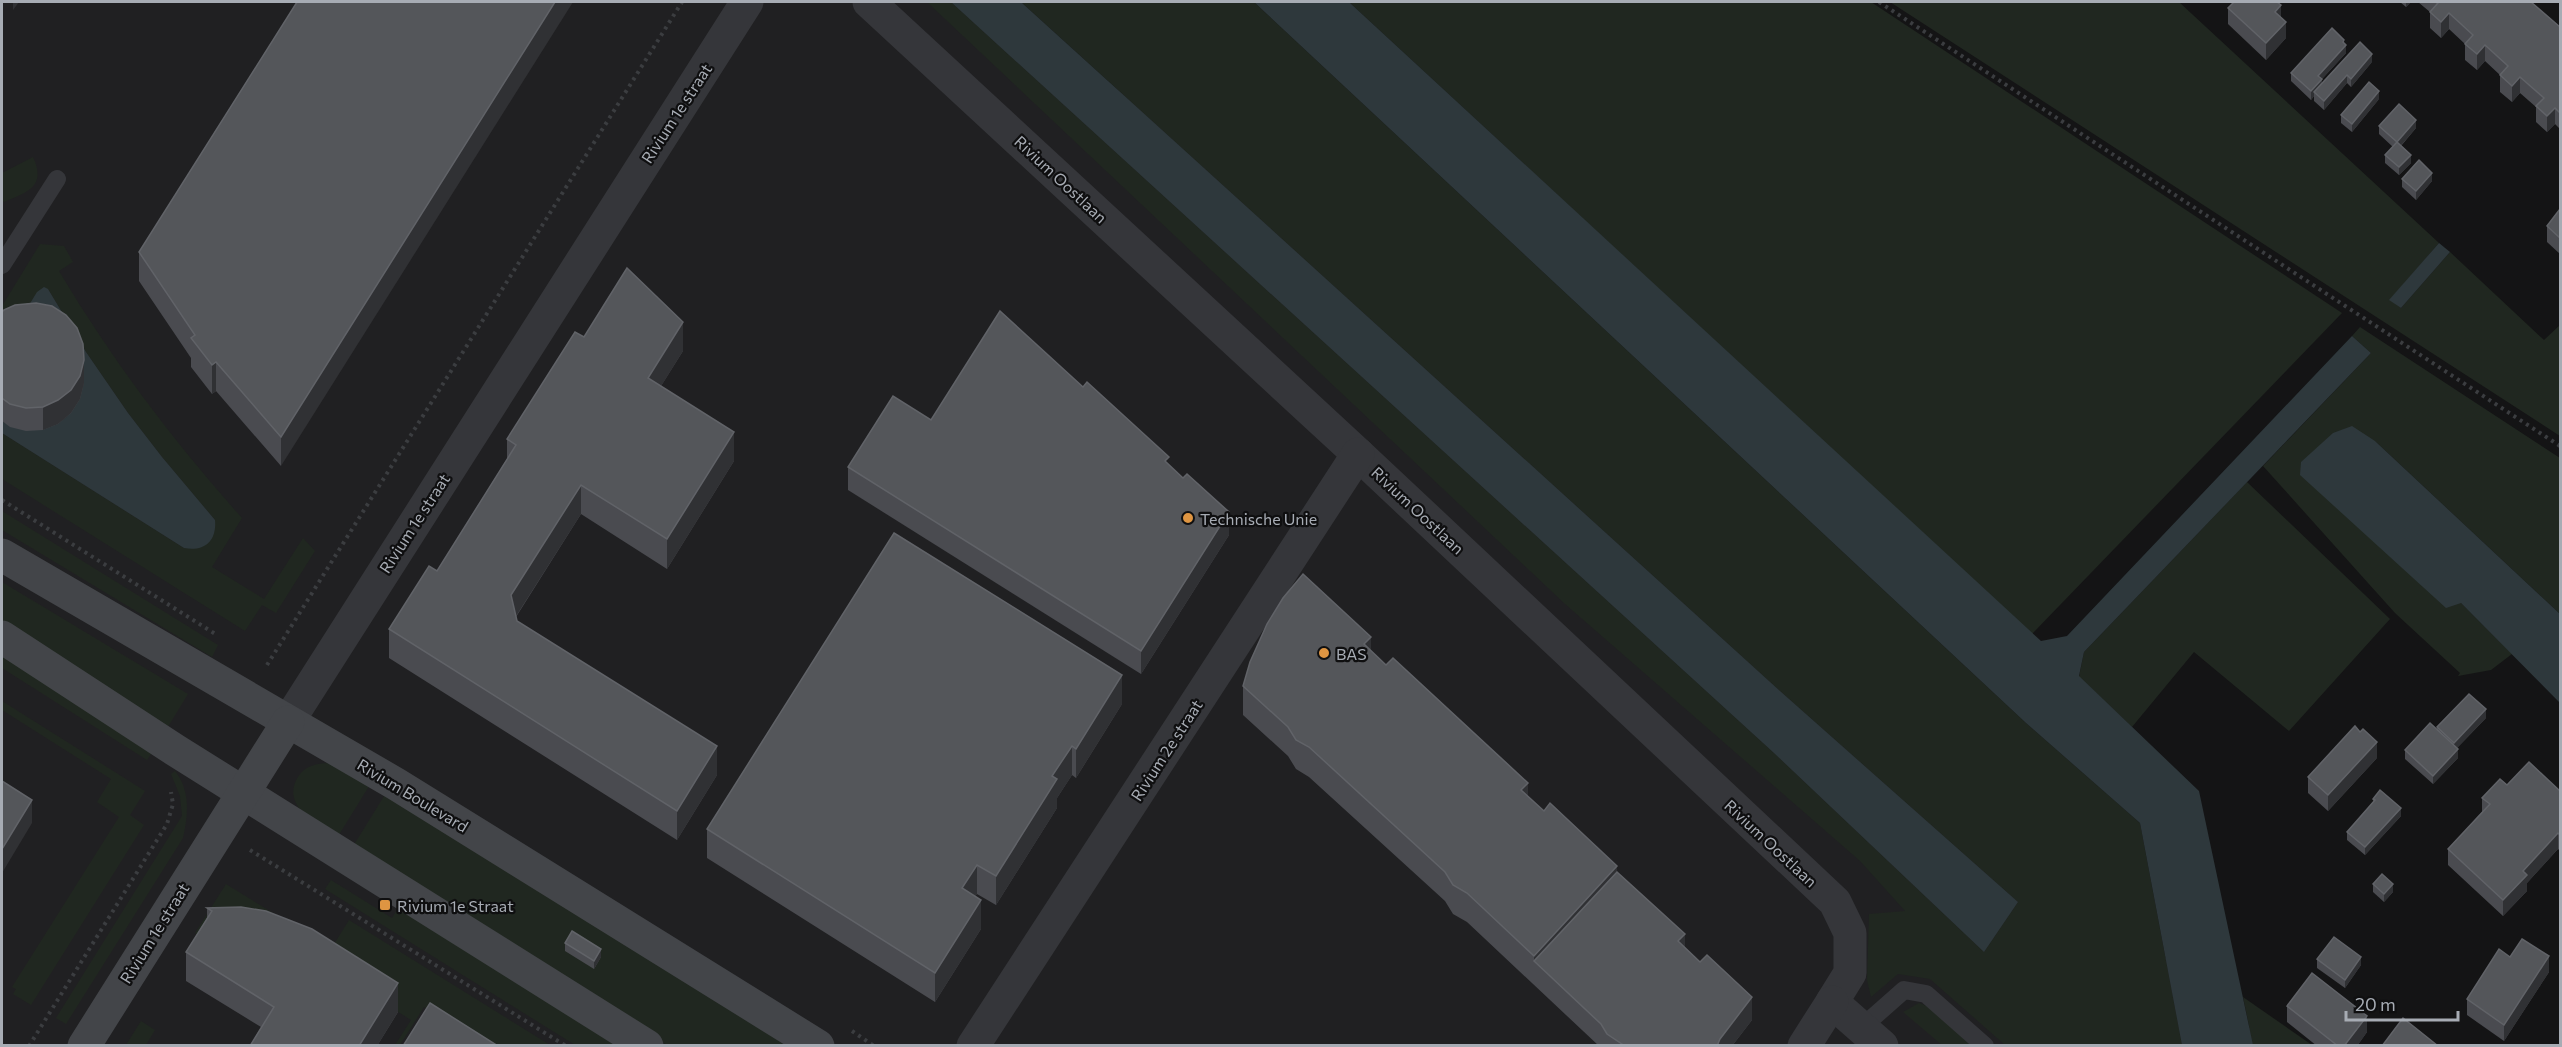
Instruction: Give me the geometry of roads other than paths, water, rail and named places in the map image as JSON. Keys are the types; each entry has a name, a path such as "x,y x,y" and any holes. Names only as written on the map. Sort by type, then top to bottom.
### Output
{"street":[{"name":"Rivium 1e straat","path":"84,1046 218,830 747,2"},
{"name":"Rivium Oostlaan","path":"869,2 1358,454 1835,903 1850,933 1850,973 1804,1046"},
{"name":"Rivium 2e straat","path":"973,1046 1358,454"},
{"name":"Rivium Boulevard","path":"2,555 396,784 818,1046"},
{"path":"2,637 243,792 647,1046"},
{"path":"1832,1002 1872,1037"}],"lane":[{"path":"2,266 57,178"},
{"path":"1872,1037 1904,990 1926,994 1985,1046"}],"place":[{"name":"Technische Unie","path":"1188,518"},
{"name":"BAS","path":"1324,653"},
{"name":"Rivium 1e Straat","path":"385,905"}]}
